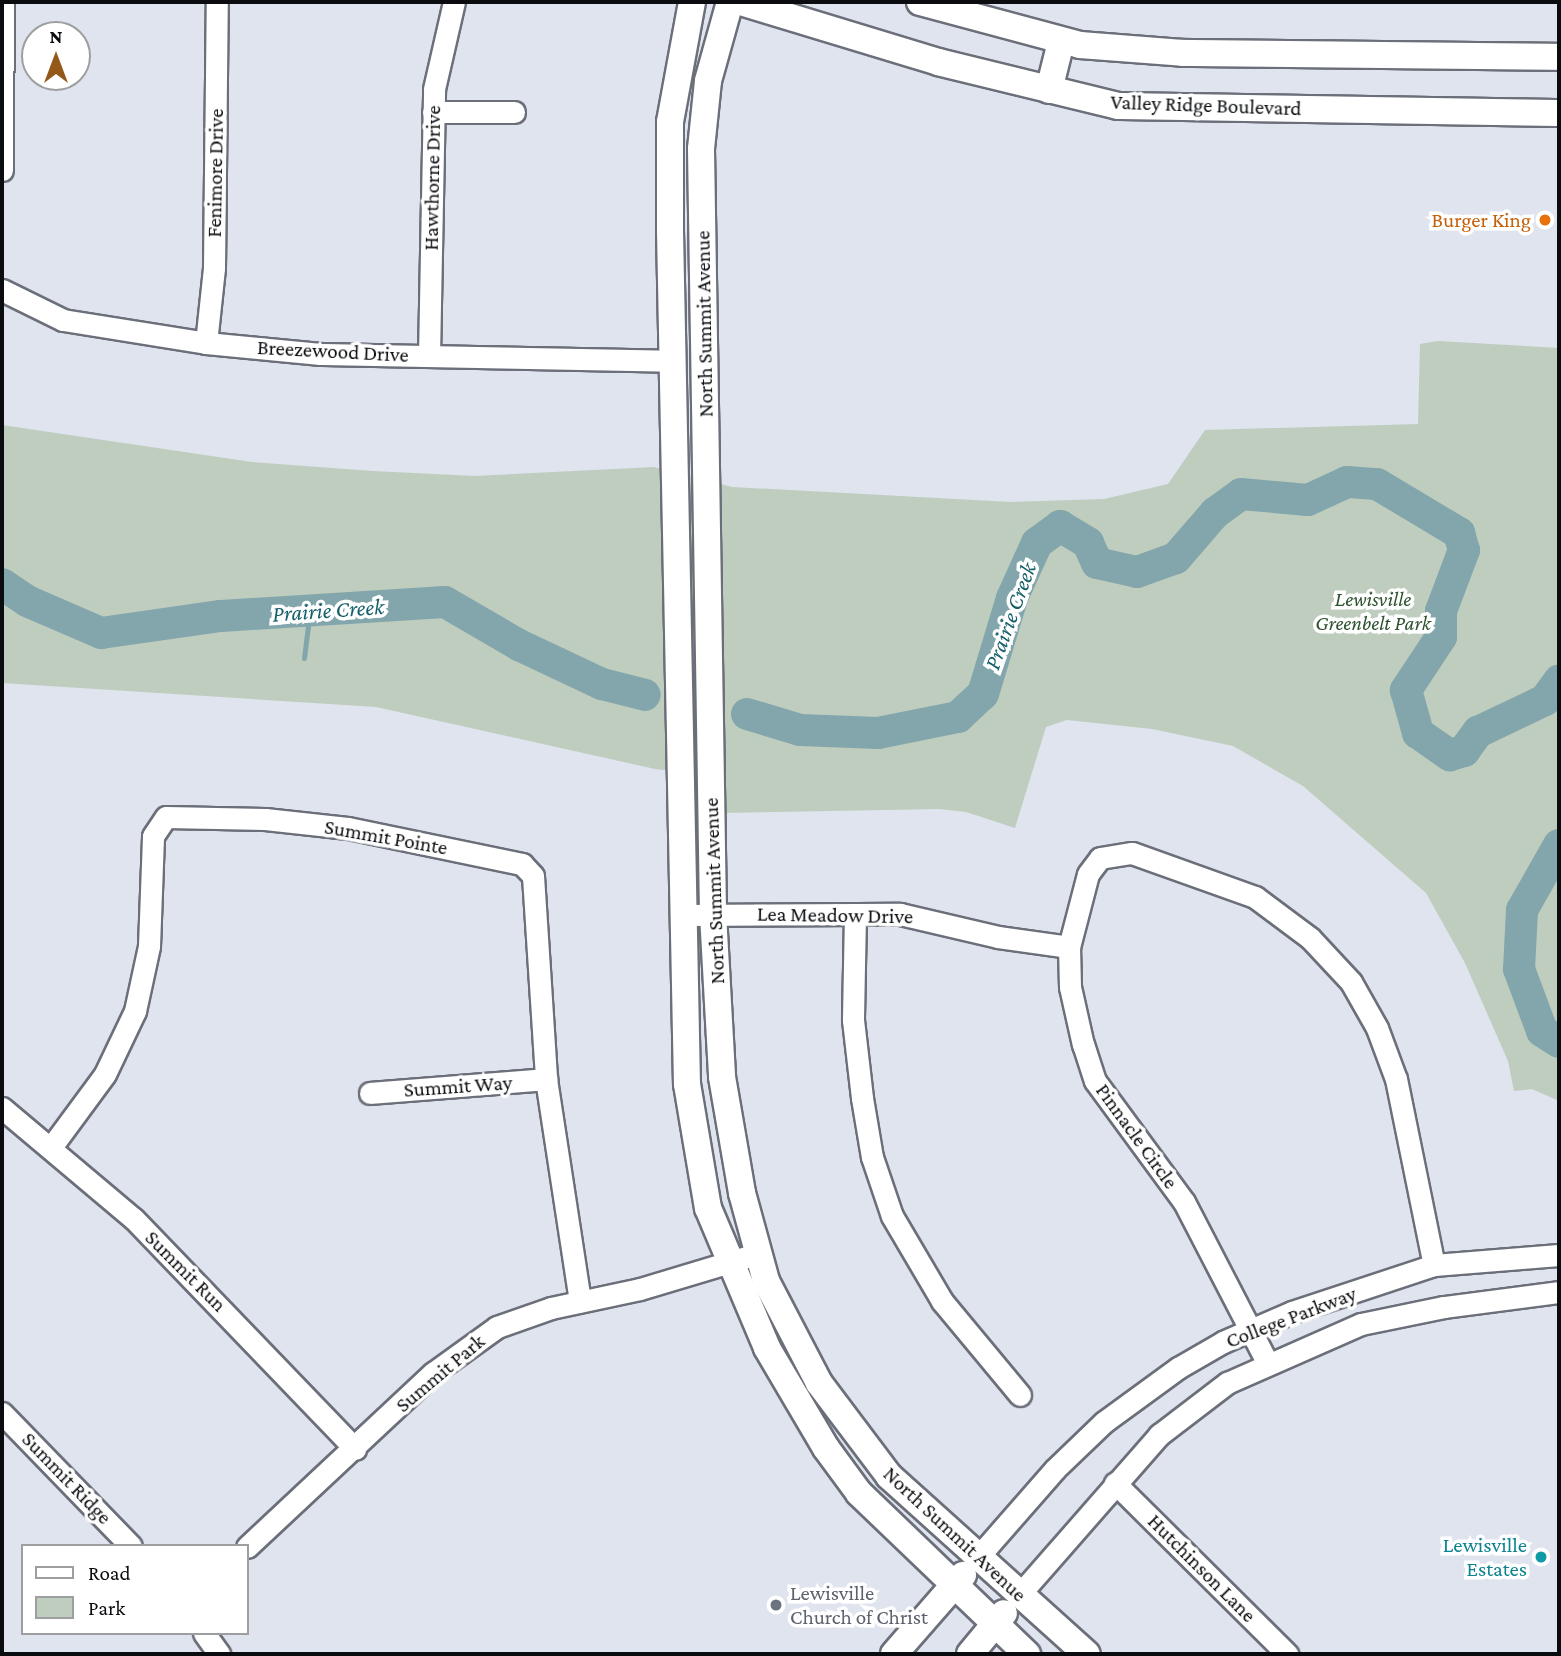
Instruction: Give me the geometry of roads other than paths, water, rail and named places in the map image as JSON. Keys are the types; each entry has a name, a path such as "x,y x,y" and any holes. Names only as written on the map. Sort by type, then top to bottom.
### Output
{"main road":[{"name":"North Summit Avenue","path":"692,2 670,122 672,361 682,915 692,1127 708,1208 779,1373 819,1437 859,1493 953,1586 1027,1654"},
{"name":"North Summit Avenue","path":"730,2 708,81 701,149 713,914 722,1077 757,1254 796,1347 819,1383 889,1476 1087,1654"},
{"name":"Valley Ridge Boulevard","path":"741,2 894,50 1118,106 1559,113"},
{"path":"920,2 1061,42 1183,53 1559,57"},
{"path":"1049,90 1061,42"},
{"name":"College Parkway","path":"894,1654 978,1557"},
{"name":"College Parkway","path":"970,1654 1019,1595"}],"street":[{"path":"2,170 4,2"},
{"name":"Fenimore Drive","path":"206,343 214,268 217,2"},
{"name":"Hawthorne Drive","path":"429,356 436,67 454,2"},
{"path":"433,112 514,112"},
{"name":"Breezewood Drive","path":"2,290 63,320 206,343 320,354 672,361"},
{"name":"Summit Pointe","path":"52,1146 105,1074 135,1010 149,946 153,836 157,825 176,814 348,828 522,864 533,876 546,1079 580,1301"},
{"name":"Pinnacle Circle","path":"1267,1362 1168,1175 1096,1081 1075,1015 1069,947 1088,874 1100,858 1132,853 1255,897 1310,938 1351,982 1388,1053 1434,1265"},
{"path":"855,914 853,1020 862,1098 872,1157 892,1216 942,1301 1020,1395"},
{"name":"Lea Meadow Drive","path":"682,915 855,914 927,917 998,937 1069,947"},
{"name":"Summit Way","path":"370,1093 546,1079"},
{"name":"Summit Run","path":"2,1108 52,1146 134,1219 355,1449"},
{"name":"Summit Park","path":"248,1546 473,1342 522,1317 757,1254"},
{"name":"College Parkway","path":"978,1557 1055,1469 1104,1422 1178,1368 1251,1328 1434,1265 1559,1255"},
{"name":"College Parkway","path":"1019,1595 1115,1483 1179,1419 1227,1383 1267,1362 1361,1324 1397,1315 1559,1292"},
{"name":"Summit Ridge","path":"2,1413 129,1544"},
{"name":"Hutchinson Lane","path":"1115,1483 1287,1654"},
{"path":"205,1635 219,1654"}],"waterway":[{"name":"Prairie Creek","path":"747,714 800,730 878,733 958,717 983,694 1012,598 1037,543 1060,526 1088,543 1097,563 1137,572 1176,558 1215,513 1241,494 1308,500 1347,482 1377,484 1459,533 1464,550 1441,611 1441,637 1406,690 1418,733 1450,755 1464,751 1478,732 1545,700 1559,681"},
{"name":"Prairie Creek","path":"2,584 27,601 101,633 221,616 445,602 519,645 602,684 645,695"},
{"path":"304,658 310,610"},
{"name":"Prairie Creek","path":"1559,845 1522,910 1519,969 1542,1031 1559,1042"}],"place":[{"name":"Burger King","path":"1545,220"},
{"name":"Lewisville Estates","path":"1541,1557"},
{"name":"Lewisville Church of Christ","path":"776,1605"}],"park label":[{"name":"Lewisville Greenbelt Park","path":"1373,611"}]}
